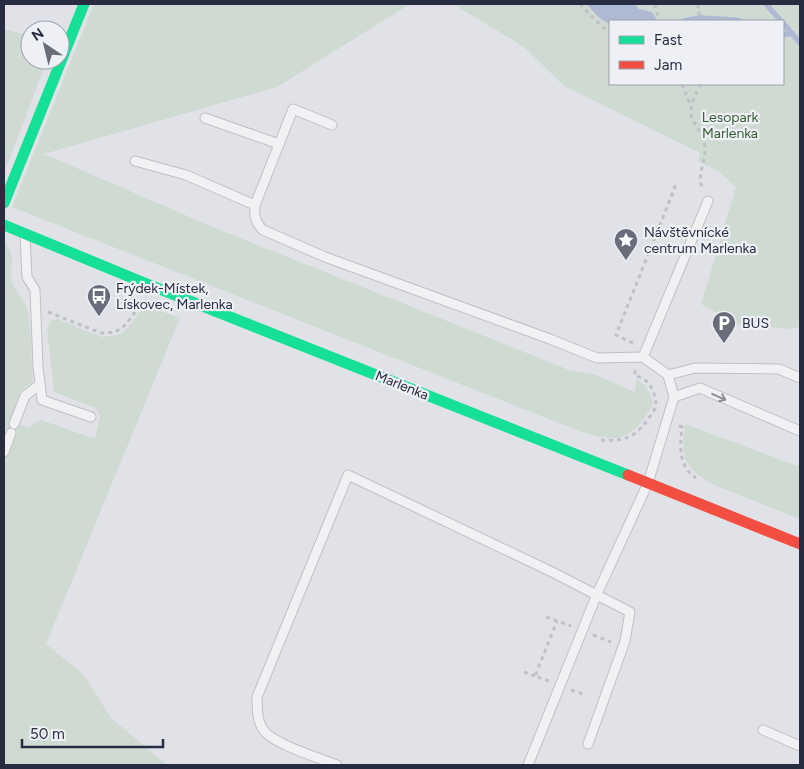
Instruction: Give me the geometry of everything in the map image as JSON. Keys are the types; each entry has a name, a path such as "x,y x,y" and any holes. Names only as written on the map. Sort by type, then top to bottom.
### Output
{"main road":[{"path":"4,203 84,4"},
{"name":"Marlenka","path":"4,224 800,544"}],"lane":[{"path":"332,125 293,109 255,205 254,216 257,224 263,230 325,257 597,358 639,357 668,375 674,397 648,484 598,594 528,765"},
{"path":"205,118 279,144"},
{"path":"135,162 186,175 255,205"},
{"path":"639,357 708,201"},
{"path":"24,233 27,277 35,290 42,400 91,417"},
{"path":"668,375 695,368 779,369 800,378"},
{"path":"14,424 25,396 40,384"},
{"path":"674,397 700,388 800,431"},
{"path":"4,452 11,434"},
{"path":"337,765 282,743 266,733 259,719 257,697 348,475 598,594 630,612 625,641 588,744"},
{"path":"763,730 800,746"}],"path":[{"path":"580,4 609,32"},
{"path":"655,4 659,20"},
{"path":"698,4 698,12 703,20"},
{"path":"682,85 691,107 691,115 701,132 704,142 705,152 700,173 701,185 708,201"},
{"path":"691,107 701,85"},
{"path":"596,438 614,441 626,439 636,432 656,407 653,389 647,382 635,376 639,357 633,343 616,336 657,228 675,187 672,186"},
{"path":"657,228 671,234"},
{"path":"56,316 100,333 112,332 120,330 140,306 148,303"},
{"path":"651,415 682,427 680,456 692,475 702,481"},
{"path":"524,672 535,676"}],"green space":[{"path":"94,4 410,4 277,87 44,154 220,230 569,370 594,374 635,392 636,379 648,389 651,396 653,404 647,415 633,430 622,437 604,437 584,433 12,207 67,70 70,70 70,63"},
{"name":"Lesopark Marlenka","path":"453,4 800,4 800,327 791,329 737,324 701,304 736,187 718,171 698,161 700,153 564,86 524,47"},
{"path":"4,29 20,33 20,70 43,70 4,174"},
{"path":"4,242 11,251 13,285 27,308 29,317 33,381 20,392 10,422 28,427 41,420 95,439 100,416 96,408 54,392 47,328 51,321 57,319 102,337 124,332 145,305 180,318 46,644 84,675 111,718 167,765 4,765"},
{"path":"685,424 800,467 800,519 716,486 697,473 691,468 684,454"}],"water":[{"path":"587,4 634,4 639,9 652,12 657,20 609,20 609,24 597,16"}],"waterway":[{"path":"766,4 780,20"},
{"path":"689,20 699,18 735,20"},
{"path":"784,24 800,43"},
{"path":"784,35 792,33"}],"traffic: fast":[{"path":"4,203 84,4"},
{"path":"4,225 142,282 628,475"}],"traffic: jam":[{"path":"628,475 800,544"}],"place":[{"name":"Návštěvnícké centrum Marlenka","path":"626,261"},
{"name":"Frýdek-Místek, Lískovec, Marlenka","path":"99,317"},
{"name":"BUS","path":"724,344"}]}
